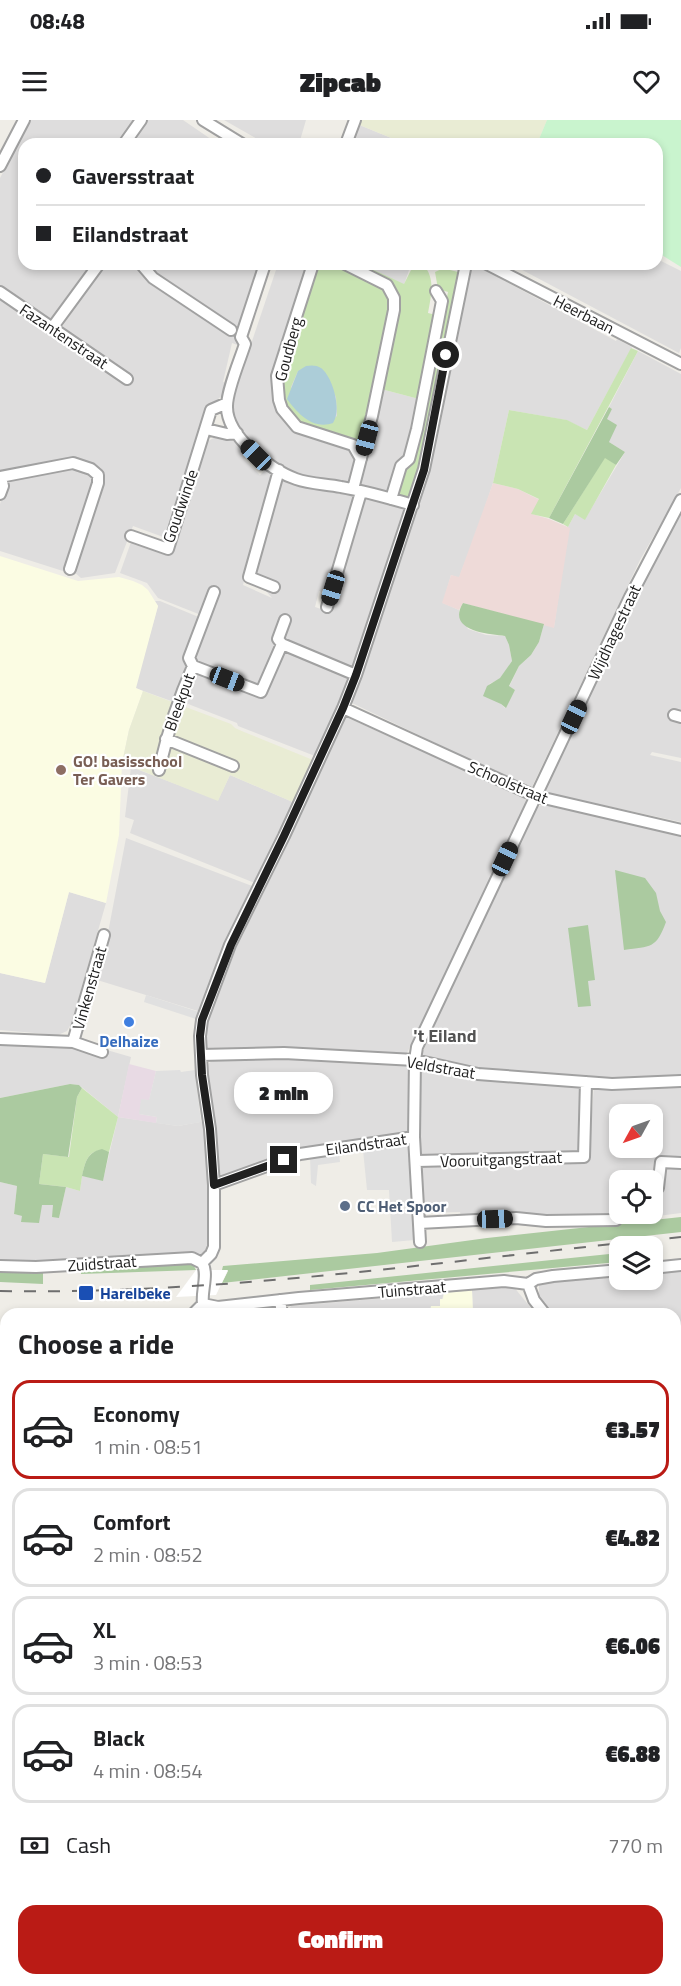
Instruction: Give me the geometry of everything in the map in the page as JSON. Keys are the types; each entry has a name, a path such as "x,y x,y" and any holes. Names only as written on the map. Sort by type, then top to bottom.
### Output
{"street":[{"path":"0,166 24,120"},
{"path":"128,138 141,120"},
{"path":"203,120 232,138"},
{"path":"348,138 355,120"},
{"path":"52,328 95,270"},
{"path":"146,270 153,278 231,330"},
{"name":"Goudwinde","path":"131,537 168,549 211,410 226,403 245,344 241,337 263,270"},
{"name":"Goudberg","path":"311,270 277,376 279,400 282,409 297,427 353,446 361,459"},
{"path":"327,607 357,490 361,459 394,310 394,298 387,285 357,270"},
{"path":"199,1308 203,1304 205,1268 202,1263 209,1256 213,1247 214,1185 201,1055 202,1020 231,945 343,708 356,675 424,470 465,270"},
{"name":"Heerbaan","path":"499,270 681,364"},
{"path":"391,499 401,466 409,459 417,429 442,301 436,291"},
{"name":"Fazantenstraat","path":"0,292 127,380"},
{"path":"226,403 229,420 256,455 295,479 357,490 413,505"},
{"path":"206,429 227,434 237,433"},
{"path":"0,494 3,486 1,477 73,463 91,469 98,475 98,483 70,568"},
{"path":"274,586 249,577 279,470"},
{"name":"Wijdhagestraat","path":"420,1242 414,1137 417,1047 630,597 681,500"},
{"name":"Bleekput","path":"214,592 189,658 193,666 261,692 282,644 278,639 285,620"},
{"path":"282,644 356,675"},
{"name":"Bleekput","path":"159,770 178,701 193,666"},
{"name":"Schoolstraat","path":"343,708 535,796 681,830"},
{"name":"Bleekput","path":"166,739 233,765"},
{"name":"Vinkenstraat","path":"73,1042 104,935"},
{"name":"Vinkenstraat","path":"0,1039 73,1042 102,1052"},
{"name":"Veldstraat","path":"201,1055 284,1053 415,1060 478,1074 612,1084 681,1081"},
{"name":"Vooruitgangstraat","path":"417,1161 584,1157 586,1082"},
{"name":"Eilandstraat","path":"214,1185 300,1154 414,1137"},
{"path":"660,1170 661,1162 681,1163"},
{"path":"419,1223 516,1218 546,1221 609,1220"},
{"name":"Zuidstraat","path":"0,1266 36,1267 192,1258 202,1263"},
{"path":"663,1267 681,1265"},
{"name":"Tuinstraat","path":"203,1304 218,1308 280,1300 504,1281 528,1284 536,1279 553,1276 609,1271"},
{"path":"528,1284 532,1297 540,1308"},
{"path":"280,1300 281,1308"}],"shaded area":[{"path":"31,120 135,120 123,138 21,138"},
{"path":"145,120 183,120 209,138 132,138"},
{"path":"224,120 306,120 301,138 256,138"},
{"path":"359,120 547,120 540,138 391,138 357,124"},
{"path":"357,124 391,138 351,138"},
{"path":"18,144 18,270 88,270 51,319 0,286 0,178"},
{"path":"663,262 681,271 681,348 679,353 522,270 663,270"},
{"path":"100,270 137,270 230,332 237,338 240,346 232,343 223,382 229,384 226,392 210,406 166,538 133,526 115,573 81,578 74,572 102,477 101,468 72,459 0,472 0,297 127,385 132,378 63,331 62,327"},
{"path":"151,270 258,270 243,318 238,329 235,330 152,274"},
{"path":"276,270 311,270 346,446 358,458 351,482 308,478 288,472 275,464 250,443 231,413 232,402"},
{"path":"373,270 409,270 404,285"},
{"path":"471,270 484,270 616,341 617,339 632,347 587,430 566,420 509,410 493,483 479,525 459,578 451,575 443,603 459,610 459,615 468,629 486,635 505,636 512,661 500,679 489,684 505,708 515,690 509,687 519,666 531,655 539,642 544,624 554,627 568,527 575,514 585,519 625,452 609,442 606,419 612,409 609,407 638,351 681,374 681,488 640,560 531,789 352,703 423,492 466,279"},
{"path":"381,389 419,399 406,457 392,486 384,493 357,485"},
{"path":"215,437 238,442 248,454 244,459 260,475 267,468 272,474 243,585 272,598 253,576 281,480 353,495 354,501 328,594 319,591 315,607 330,612 363,500 366,498 401,507 404,510 405,514 354,666 275,643 276,648 261,683 258,685 198,663 194,657 219,590 210,587 206,596 208,601 201,615 158,598 147,583 120,573 131,542 168,556 205,443"},
{"path":"73,466 91,473 95,480 63,571 0,551 0,504 9,480"},
{"path":"493,483 518,489 540,500 532,514 570,528 554,628 463,603 459,610 442,603 451,575 459,577"},
{"path":"681,512 681,758 652,752 650,755 681,762 681,822 547,793 544,790 545,785 659,546"},
{"name":"GO! basisschool Ter Gavers","path":"0,556 78,581 119,577 133,581 148,590 158,606 136,688 143,691 129,730 122,763 119,835 106,903 69,892 45,983 0,973"},
{"path":"155,601 201,618 174,702 135,688 158,606"},
{"path":"286,653 346,674 349,679 344,695 315,756 183,702 192,676 199,672 263,697 279,661"},
{"path":"143,691 231,724 244,732 313,760 295,803 230,775 218,801 122,763 129,730"},
{"path":"346,717 517,794 526,800 525,806 407,1053 402,1056 205,1051 207,1022 217,988"},
{"path":"131,767 218,800 230,775 295,803 257,884 130,833 134,820 125,817"},
{"path":"542,804 681,835 681,1077 629,1081 481,1070 426,1058 422,1054 439,1012 516,849 536,809"},
{"path":"126,838 257,888 201,1012 94,979 107,938"},
{"path":"69,892 106,903 71,1024 67,1031 58,1035 0,1030 0,973 45,983"},
{"path":"146,995 199,1012 196,1019 144,1002"},
{"path":"78,1034 93,1046 131,1057 118,1117 79,1085 70,1084 0,1098 0,1044 74,1048"},
{"path":"278,1057 409,1064 410,1133 358,1141 222,1178 207,1068 209,1063 214,1060"},
{"path":"129,1064 156,1071 149,1101 139,1114 157,1117 156,1123 118,1117"},
{"path":"425,1067 582,1086 582,1154 422,1157 420,1154 419,1077"},
{"path":"180,1070 181,1072 195,1070 201,1122 178,1126 156,1123 157,1117 139,1114 141,1099 149,1100 156,1071"},
{"path":"594,1086 634,1090 681,1087 681,1159 663,1158 663,1104 609,1104 609,1158 657,1158 656,1170 609,1170 609,1220 461,1217 460,1212 421,1213 420,1169 423,1165 588,1161"},
{"path":"118,1117 178,1126 205,1121 211,1171 209,1248 202,1254 37,1263 0,1261 0,1182 17,1186 14,1214 23,1216 42,1205 54,1205 59,1218 66,1187 80,1191 82,1176 103,1180"},
{"path":"404,1144 410,1146 415,1240 392,1242 389,1190 367,1190 363,1150"},
{"path":"339,1152 340,1162 318,1165 316,1186 311,1183 310,1156"},
{"path":"665,1165 681,1166 681,1213 663,1215 662,1168"},
{"path":"681,1269 681,1308 543,1308 539,1303 539,1283 609,1276 609,1290 663,1290 663,1270"},
{"path":"513,1286 531,1308 473,1308 472,1290"},
{"path":"472,1290 473,1308 431,1308 431,1306 440,1306 440,1299 443,1299 444,1293"},
{"path":"444,1293 440,1306 431,1306 431,1308 290,1308 291,1306"}],"green space":[{"path":"547,120 681,120 681,267 663,256 663,138 540,138"},
{"path":"315,270 351,270 382,285 392,297 360,450 295,422 282,404 280,383","holes":["322,369 336,397 337,416 321,424 309,418 291,387 298,371"]},
{"path":"360,270 374,270 404,284 411,270 427,270 430,275 432,287 428,313 436,315 419,399 381,389 397,297"},
{"path":"450,270 458,272 418,475 411,495 406,498 400,497 398,490 423,417 448,292 438,289 435,272"},
{"path":"631,348 638,351 549,518 531,514 539,499 518,489 493,483 509,410 567,420 587,430"},
{"path":"609,407 612,409 607,419 617,425 609,442 625,452 616,465 605,458 563,524 549,518"},
{"path":"605,457 616,465 585,520 575,514 568,527 563,524"},
{"path":"463,603 544,624 539,642 531,655 519,666 509,686 515,690 506,708 483,696 487,686 500,678 512,661 509,645 505,636 480,632 464,625 460,620 459,612"},
{"path":"615,870 645,878 656,893 660,911 666,922 659,937 647,947 624,950"},
{"path":"588,925 595,980 588,981 591,1006 578,1007 568,928"},
{"path":"70,1084 79,1085 82,1088 77,1097 68,1157 43,1154 39,1184 66,1187 59,1218 52,1217 53,1205 42,1205 39,1223 21,1222 22,1216 14,1214 17,1186 0,1182 0,1098"},
{"path":"82,1088 118,1117 109,1152 100,1150 89,1156 80,1191 39,1184 43,1154 69,1157 77,1097"},
{"path":"102,1149 109,1152 103,1181 82,1176 90,1155"},
{"path":"681,1217 681,1232 645,1236 609,1236 609,1240 222,1283 228,1271 222,1270 223,1266 377,1253 616,1224 663,1224 663,1219"},
{"path":"609,1254 609,1263 310,1290 310,1285"},
{"path":"193,1264 196,1270 81,1274 81,1271 77,1271 77,1269"},
{"path":"0,1271 43,1272 43,1284 0,1282"}],"water":[{"path":"306,366 319,367 329,379 335,394 337,410 333,423 319,424 307,419 287,399 298,371"}],"pier":[{"path":"196,1270 228,1270 216,1295 176,1297"}],"railway":[{"path":"0,1291 86,1291 256,1281 681,1237"}],"place":[{"name":"GO! basisschool Ter Gavers","path":"61,770"},
{"name":"Delhaize","path":"129,1022"},
{"name":"CC Het Spoor","path":"345,1206"},
{"name":"Harelbeke","path":"86,1293"}],"district":[{"name":"'t Eiland","path":"445,1036"}],"route":[{"path":"284,1160 214,1185 210,1129 202,1075 200,1036 202,1020 231,945 284,836 356,675 424,470 446,355"}]}
